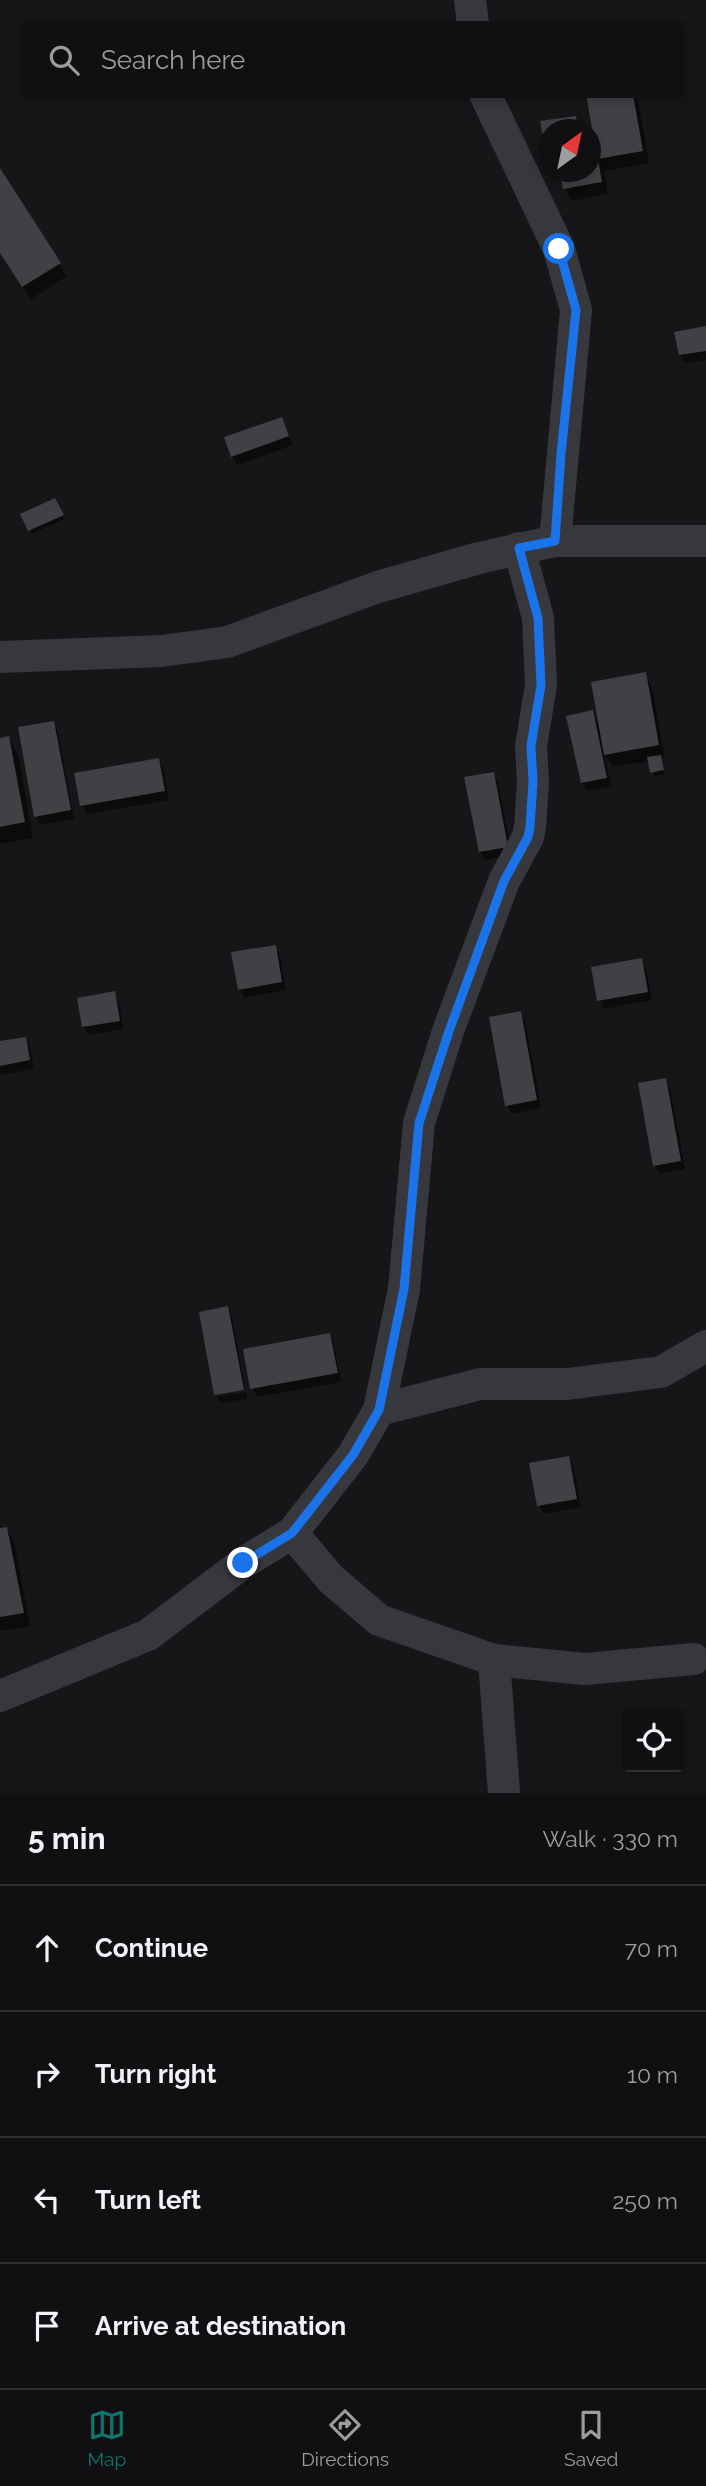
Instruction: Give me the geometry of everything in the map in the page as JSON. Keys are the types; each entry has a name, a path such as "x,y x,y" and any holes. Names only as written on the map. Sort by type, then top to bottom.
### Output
{"street":[{"path":"470,0 473,21"},
{"path":"487,98 559,249 576,310 555,541"},
{"path":"0,657 162,651 227,642 378,587 519,548 555,541 706,541"},
{"path":"0,1696 148,1635 243,1563 292,1533 353,1455 379,1410 404,1289 419,1123 449,1031 504,881 528,837 530,827 533,782 531,746 541,685 538,618 519,548"},
{"path":"379,1410 480,1384 567,1384 661,1372 706,1346"},
{"path":"292,1533 331,1579 379,1620 494,1660 585,1669 694,1659"},
{"path":"494,1660 504,1793"}],"building":[{"path":"587,98 634,98 643,151 601,158 601,119 590,119"},
{"path":"576,116 576,119 554,119"},
{"path":"0,168 61,263 22,287 0,253"},
{"path":"601,176 602,182 563,189 562,182 601,182"},
{"path":"706,326 706,351 679,355 674,332"},
{"path":"282,417 289,436 231,457 224,437"},
{"path":"55,498 64,515 28,531 20,514"},
{"path":"646,672 659,745 604,755 591,682"},
{"path":"593,710 607,778 581,783 566,716"},
{"path":"54,721 71,810 34,817 18,727"},
{"path":"9,736 25,822 0,827 0,738"},
{"path":"661,755 664,770 650,773 647,757"},
{"path":"159,758 165,791 80,806 74,773"},
{"path":"494,772 508,847 479,852 464,777"},
{"path":"276,945 282,982 238,990 231,952"},
{"path":"642,958 648,992 597,1001 591,967"},
{"path":"115,991 120,1021 82,1027 77,998"},
{"path":"521,1011 537,1100 505,1106 489,1017"},
{"path":"26,1037 30,1060 0,1066 0,1041"},
{"path":"666,1078 681,1161 653,1166 638,1083"},
{"path":"228,1306 244,1390 214,1395 199,1312"},
{"path":"330,1333 338,1373 250,1389 243,1349"},
{"path":"569,1456 577,1499 537,1506 529,1463"},
{"path":"7,1527 24,1613 0,1617 0,1528"}],"route":[{"path":"243,1563 292,1533 353,1455 379,1410 404,1289 419,1123 449,1031 504,881 528,837 533,782 531,746 541,685 538,618 519,548 555,541 576,310 559,249"}]}
